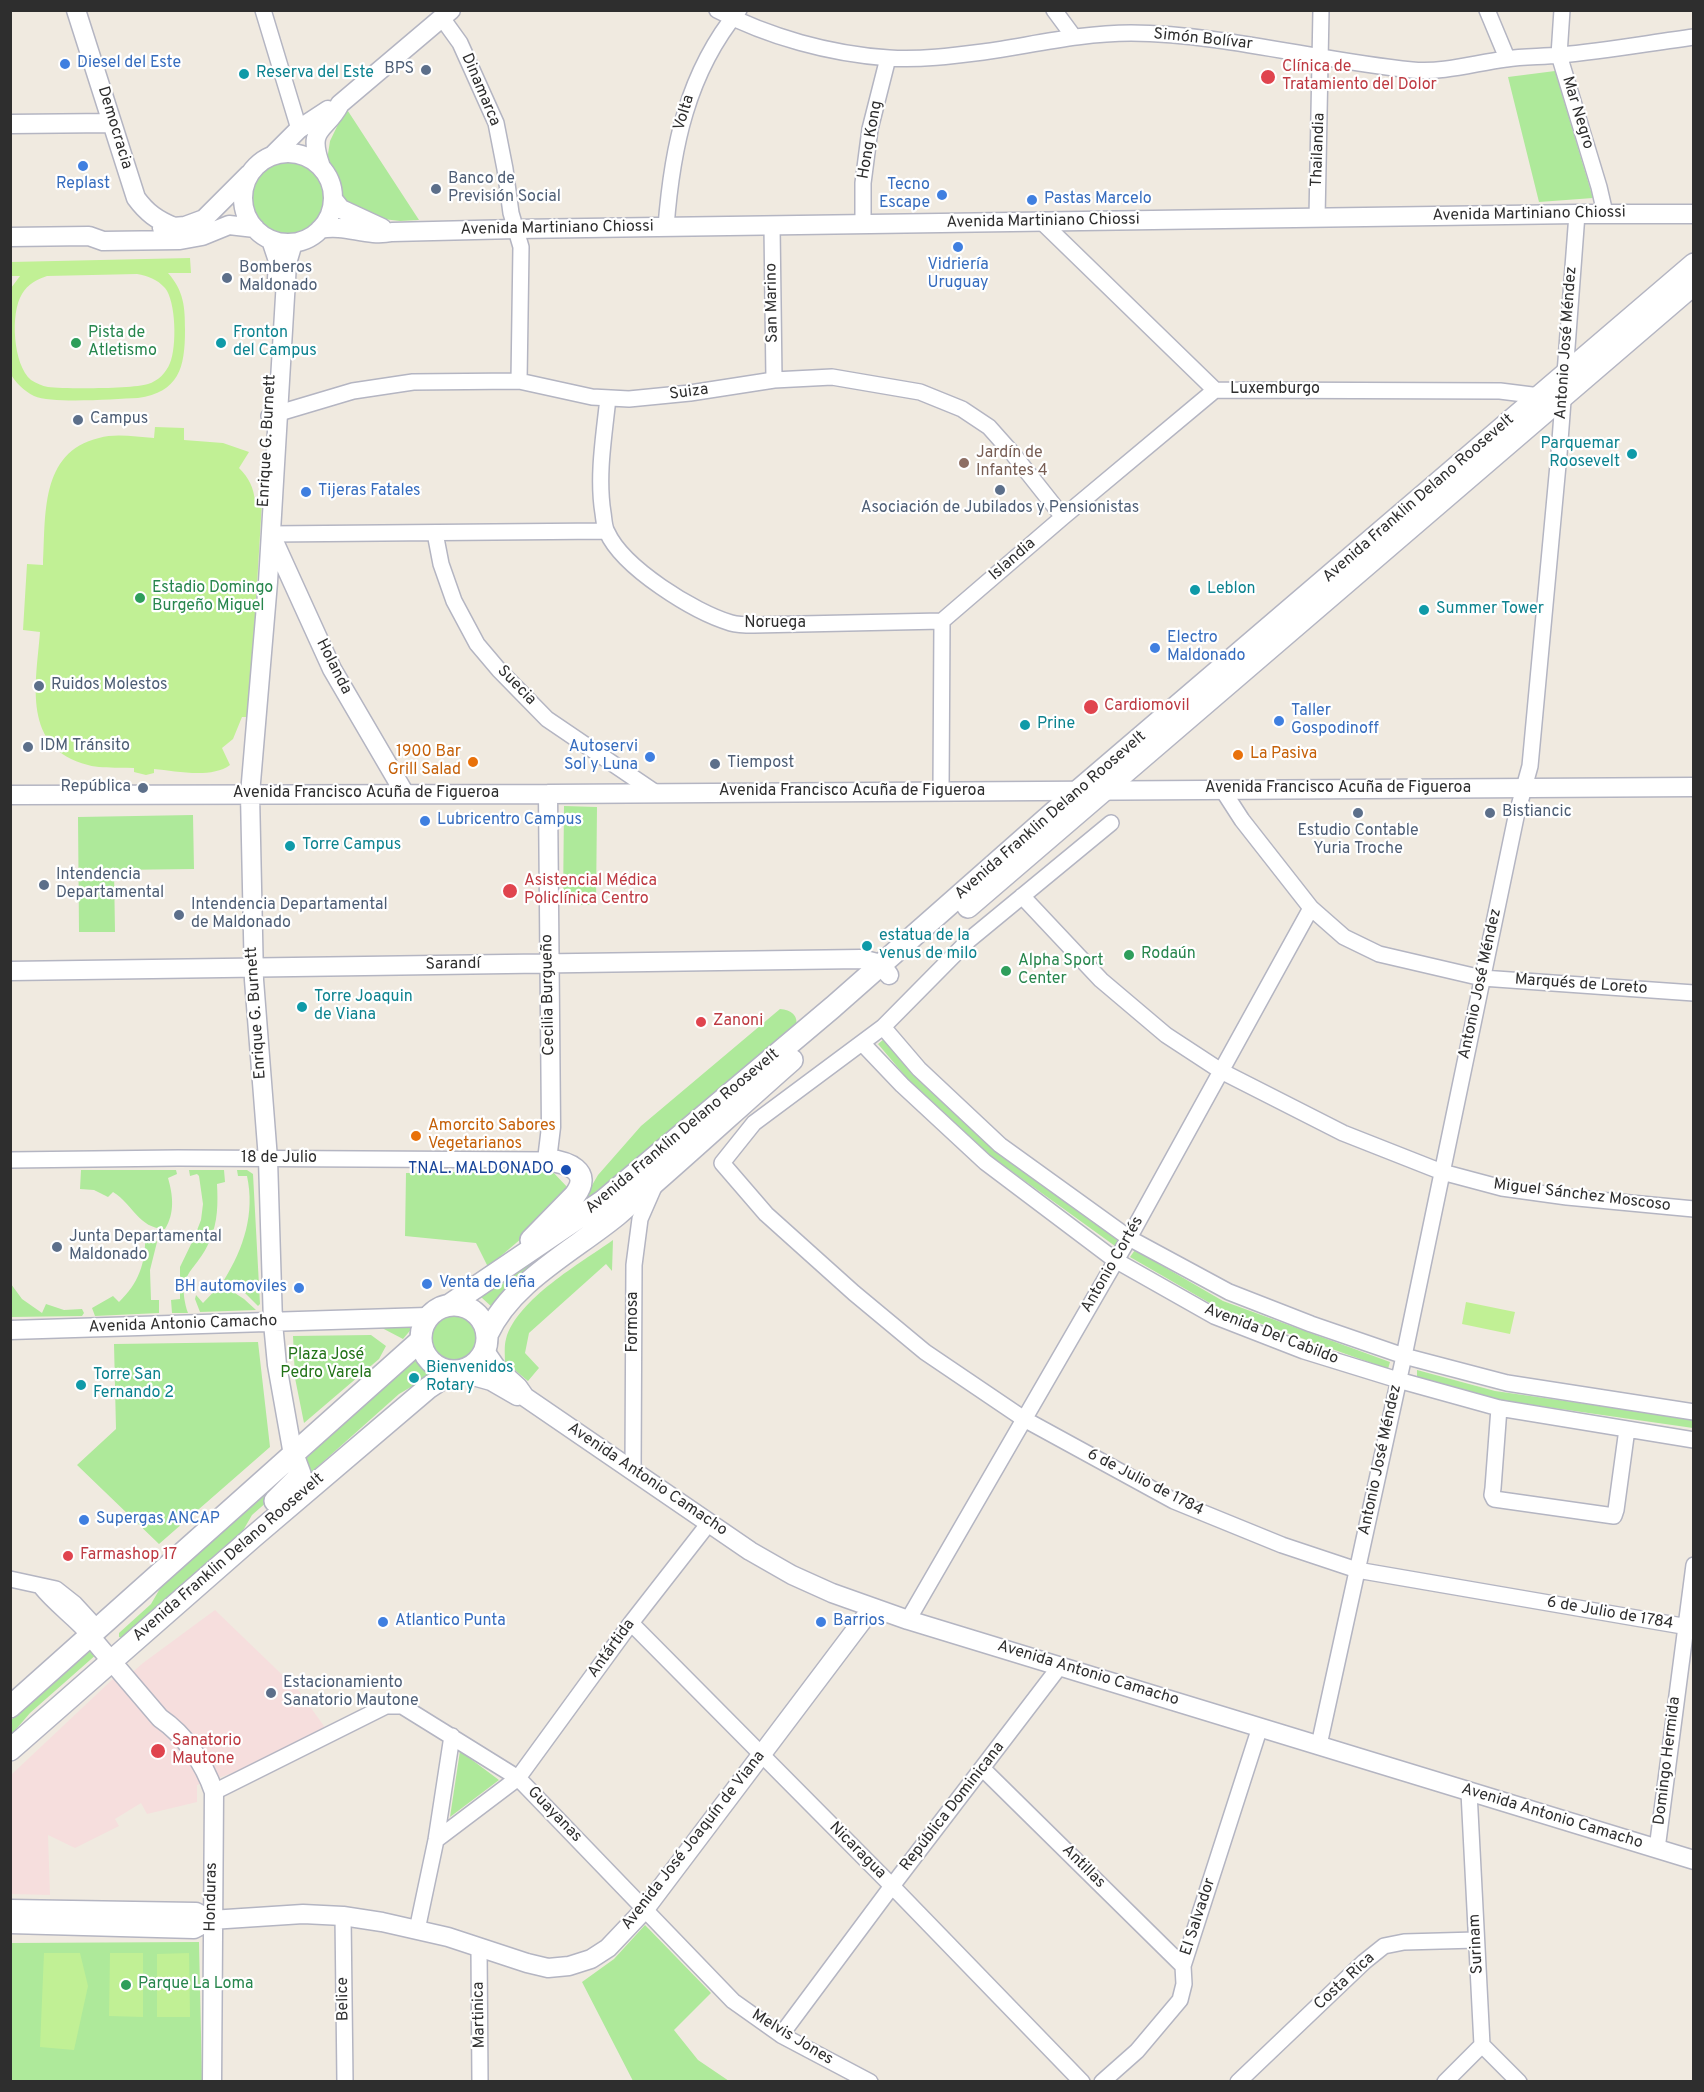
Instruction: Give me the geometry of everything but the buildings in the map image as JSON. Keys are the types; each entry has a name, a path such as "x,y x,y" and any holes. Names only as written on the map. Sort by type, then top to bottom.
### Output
{"main road":[{"name":"Avenida Franklin Delano Roosevelt","path":"885,970 1079,790 1694,264"},
{"name":"Avenida Franklin Delano Roosevelt","path":"486,1343 495,1317 517,1293 616,1215 832,1016 1102,790 1694,284"},
{"name":"Avenida Franklin Delano Roosevelt","path":"451,1305 603,1201 832,1016"},
{"path":"510,1266 520,1251 581,1186 581,1178 575,1168 569,1164 548,1160"},
{"path":"451,1305 462,1305 471,1309 485,1325 486,1343 473,1366 456,1372 434,1366 423,1351 420,1341 427,1317 434,1311 451,1305"},
{"name":"Avenida Franklin Delano Roosevelt","path":"10,1707 420,1341"},
{"name":"Avenida Franklin Delano Roosevelt","path":"10,1750 253,1537 428,1388 456,1372"},
{"path":"253,1537 258,1516 299,1477 293,1455"}],"street":[{"name":"Democracia","path":"76,10 136,198 145,211 157,220 174,227"},
{"path":"263,10 299,129"},
{"name":"Simón Bolívar","path":"717,10 736,14 780,36 828,49 888,58 934,57 983,52 1074,37 1130,33 1227,40 1414,70 1453,68 1507,58 1559,56 1694,37"},
{"path":"1054,10 1074,37"},
{"name":"Thailandia","path":"1317,218 1322,10"},
{"path":"1487,10 1507,58"},
{"name":"Mar Negro","path":"1562,10 1559,56 1605,213"},
{"path":"10,237 89,236 102,231 174,227 194,224 204,219 299,129 340,104 447,14"},
{"name":"Dinamarca","path":"447,14 496,123 511,213 521,247 519,381"},
{"name":"Volta","path":"666,227 676,142 692,91 709,54 736,14"},
{"name":"Hong Kong","path":"862,224 863,183 870,129 888,58"},
{"path":"321,167 298,154 280,153 264,161 247,180 243,197 246,214 255,228 271,240 293,243 309,238 328,219 333,199 330,182 321,167 316,150 316,137 321,127 337,111 340,104"},
{"path":"10,124 112,123"},
{"name":"Avenida Martiniano Chiossi","path":"333,199 341,209 392,232"},
{"name":"Avenida Martiniano Chiossi","path":"320,229 342,227 376,235 392,232 516,229 1605,213 1694,214"},
{"name":"Antonio José Méndez","path":"1318,1745 1404,1356 1516,817 1530,766 1577,214"},
{"name":"Luxemburgo","path":"1042,222 1215,390 1500,391 1540,396"},
{"path":"89,236 103,241 180,240 202,236 229,225 255,228"},
{"name":"San Marino","path":"772,226 774,380"},
{"name":"Enrique G. Burnett","path":"271,240 278,261 274,414"},
{"name":"Enrique G. Burnett","path":"293,243 287,263 263,523 270,534 268,582 250,794 253,967 268,1159 273,1323 277,1365 293,1455"},
{"name":"Suiza","path":"274,414 353,391 413,382 519,381 592,397 629,399 690,393 774,380 832,377 920,392 962,409 989,427 1063,517"},
{"name":"Islandia","path":"942,621 1215,390"},
{"name":"Noruega","path":"608,398 601,462 601,502 606,531 621,552 639,570 684,601 733,624 942,621"},
{"path":"270,534 606,531"},
{"name":"Suecia","path":"435,532 441,564 454,601 477,644 499,670 548,719 656,793"},
{"name":"Holanda","path":"270,534 332,669 405,794"},
{"path":"268,582 275,575 283,574 291,578"},
{"path":"941,791 942,621"},
{"name":"Avenida Francisco Acuña de Figueroa","path":"10,795 1694,787"},
{"name":"Marqués de Loreto","path":"1222,789 1242,820 1311,908 1344,937 1379,954 1482,978 1694,993"},
{"name":"Cecilia Burgueño","path":"548,794 551,1127 548,1160"},
{"path":"862,1043 883,1027 969,940 1111,823"},
{"name":"Miguel Sánchez Moscoso","path":"1022,896 1101,981 1166,1035 1221,1071 1343,1133 1442,1172 1502,1188 1694,1209"},
{"name":"Antonio Cortés","path":"908,1620 1129,1238 1311,908"},
{"name":"Sarandí","path":"10,971 861,959 885,970"},
{"name":"Avenida Del Cabildo","path":"883,1027 919,1069 1000,1145 1129,1238 1229,1292 1311,1324 1404,1356 1507,1383 1694,1412"},
{"name":"Avenida Del Cabildo","path":"862,1043 902,1085 985,1161 1115,1260 1214,1316 1304,1351 1499,1408 1694,1440"},
{"name":"6 de Julio de 1784","path":"862,1043 754,1123 722,1163 766,1214 854,1293 925,1352 1024,1419 1174,1501 1282,1545 1357,1570 1689,1628"},
{"name":"18 de Julio","path":"10,1160 548,1160"},
{"name":"Formosa","path":"633,1472 634,1265 640,1218 659,1177"},
{"name":"Avenida Antonio Camacho","path":"10,1330 427,1317"},
{"name":"Avenida Antonio Camacho","path":"486,1343 496,1367 518,1387 525,1397 750,1551 792,1575 832,1593 908,1620 1694,1860"},
{"name":"Avenida Antonio Camacho","path":"456,1372 491,1381 515,1396 525,1397"},
{"path":"1499,1408 1492,1488 1494,1498 1614,1516 1627,1429"},
{"name":"Antártida","path":"436,1840 518,1778 631,1623 709,1523"},
{"name":"Domingo Hermida","path":"1657,1849 1689,1628 1694,1565"},
{"path":"10,1579 41,1587 50,1598 94,1632"},
{"name":"Avenida José Joaquín de Viana","path":"10,1924 44,1917 196,1912 212,1920 303,1914 344,1916 448,1937 548,1968 569,1966 591,1959 608,1948 645,1909 872,1608"},
{"name":"Nicaragua","path":"631,1623 892,1886 1082,2082"},
{"name":"Honduras","path":"94,1632 167,1714 172,1726 204,1766 214,1792 212,2082"},
{"name":"República Dominicana","path":"782,2035 892,1886 1060,1666"},
{"name":"Guayanas","path":"214,1792 386,1706 402,1706 518,1778 645,1909"},
{"name":"El Salvador","path":"1101,2082 1137,2051 1180,2000 1184,1983 1183,1966 1260,1727"},
{"path":"417,1930 436,1840 452,1736"},
{"name":"Antillas","path":"983,1769 1183,1966"},
{"name":"Surinam","path":"1469,1792 1482,2045"},
{"name":"Avenida José Joaquín de Viana","path":"10,1909 44,1917"},
{"name":"Melvis Jones","path":"645,1909 733,2001 782,2035 870,2082"},
{"name":"Belice","path":"344,1916 345,2082"},
{"name":"Costa Rica","path":"1238,2082 1364,1962 1384,1946 1404,1942 1476,1940"},
{"name":"Martinica","path":"479,1948 480,2082"},
{"path":"1445,2082 1482,2045 1519,2082"}],"shaded area":[{"name":"Sanatorio Mautone","path":"215,1610 299,1691 326,1729 233,1773 197,1785 197,1802 147,1814 141,1803 115,1819 119,1826 75,1848 48,1835 50,1895 11,1894 11,1775 115,1677 127,1677"}],"green space":[{"path":"1555,71 1593,198 1539,202 1508,77"},
{"path":"346,108 419,220 383,219 345,205 338,194 337,185 328,167 328,154 330,141"},
{"path":"288,153 305,157 320,166 329,181 333,198 329,215 320,230 305,239 288,243 271,239 256,230 247,215 243,198 247,181 256,166 271,157"},
{"path":"190,258 191,273 168,273 180,293 185,314 185,344 177,376 163,390 138,398 55,400 34,396 27,392 10,373 11,288 20,276 11,276 11,262","holes":["137,274 152,278 169,294 173,313 174,346 170,363 161,376 148,384 114,388 48,387 31,380 20,363 15,338 18,303 27,288 47,276"]},
{"name":"Estadio Domingo Burgeño Miguel","path":"155,427 184,428 184,440 223,443 249,452 239,468 250,484 255,502 262,502 249,717 242,717 233,739 222,748 230,765 213,772 193,773 154,769 154,773 146,775 134,772 134,768 93,766 67,756 52,744 42,729 37,711 36,672 40,632 23,630 27,564 43,565 46,507 56,472 65,457 79,446 99,438 126,436 154,438"},
{"path":"564,806 597,807 596,905 563,905"},
{"path":"193,815 194,869 114,870 115,932 79,932 78,817"},
{"path":"780,1009 793,1014 797,1023 796,1028 597,1197 563,1215 591,1187 598,1175 641,1126"},
{"path":"884,1039 994,1149 1119,1240 1115,1246 989,1155 911,1083 878,1044"},
{"path":"81,1170 176,1170 177,1174 168,1178 172,1204 165,1229 148,1225 113,1192 108,1197 94,1190 80,1189"},
{"path":"189,1170 224,1170 225,1182 217,1184 217,1212 210,1240 186,1280 184,1289 188,1313 172,1313 171,1300 180,1299 180,1267 201,1220 203,1204 199,1176 197,1174 190,1176"},
{"path":"237,1170 247,1170 253,1174 260,1304 258,1306 238,1286 224,1280 242,1243 249,1217 247,1176 238,1176"},
{"path":"551,1170 569,1189 529,1232 488,1267 476,1243 405,1236 406,1173"},
{"path":"643,1176 493,1308 481,1297 563,1238"},
{"path":"145,1237 154,1238 157,1242 150,1270 151,1300 159,1300 159,1313 95,1316 92,1308 113,1296 119,1302 131,1288 142,1264"},
{"path":"613,1240 612,1271 606,1264 529,1333 525,1353 539,1368 528,1381 505,1362 505,1342 512,1324 536,1296"},
{"path":"1135,1250 1223,1301 1390,1362 1388,1369 1220,1309 1130,1257"},
{"path":"11,1284 22,1299 42,1313 46,1304 64,1310 82,1309 84,1313 82,1316 11,1317"},
{"path":"221,1284 256,1310 200,1312 195,1299 196,1295 203,1303"},
{"path":"1466,1302 1515,1312 1510,1334 1462,1324"},
{"path":"452,1312 462,1314 470,1320 476,1328 478,1338 476,1348 470,1356 462,1362 452,1364 442,1362 434,1356 428,1348 426,1338 428,1328 434,1320 442,1314"},
{"path":"413,1327 403,1339 382,1328"},
{"name":"Plaza José Pedro Varela","path":"371,1335 386,1346 379,1359 304,1423 295,1378 293,1336"},
{"path":"258,1342 270,1447 159,1544 77,1465 116,1429 114,1344"},
{"path":"415,1357 433,1374 399,1394 306,1477 300,1464"},
{"path":"1417,1370 1495,1391 1693,1419 1693,1428 1491,1399 1417,1377"},
{"path":"290,1473 293,1479 252,1515 241,1534 122,1638 119,1637 119,1633 151,1604 162,1585"},
{"path":"93,1647 98,1653 30,1713 11,1735 11,1720"},
{"path":"460,1751 499,1780 450,1817"},
{"path":"645,1925 711,1993 674,2030 698,2060 729,2081 633,2081 582,1982 614,1959"},
{"name":"Parque La Loma","path":"199,1942 202,2081 11,2081 10,1943"},
{"path":"44,1953 80,1953 88,1986 74,2050 40,2047"},
{"name":"Parque La Loma","path":"110,1953 143,1953 143,2017 109,2016"},
{"path":"189,1953 190,2017 157,2017 157,1954"}],"place":[{"name":"Diesel del Este","path":"65,64"},
{"name":"BPS","path":"426,70"},
{"name":"Reserva del Este","path":"244,74"},
{"name":"Clínica de Tratamiento del Dolor","path":"1268,77"},
{"name":"Replast","path":"83,166"},
{"name":"Banco de Previsión Social","path":"436,189"},
{"name":"Tecno Escape","path":"942,195"},
{"name":"Pastas Marcelo","path":"1032,200"},
{"name":"Vidriería Uruguay","path":"958,247"},
{"name":"Bomberos Maldonado","path":"227,278"},
{"name":"Pista de Atletismo","path":"76,343"},
{"name":"Fronton del Campus","path":"221,343"},
{"name":"Campus","path":"78,420"},
{"name":"Parquemar Roosevelt","path":"1632,454"},
{"name":"Jardín de Infantes 4","path":"964,463"},
{"name":"Asociación de Jubilados y Pensionistas","path":"1000,490"},
{"name":"Tijeras Fatales","path":"306,492"},
{"name":"Leblon","path":"1195,590"},
{"name":"Estadio Domingo Burgeño Miguel","path":"140,598"},
{"name":"Summer Tower","path":"1424,610"},
{"name":"Electro Maldonado","path":"1155,648"},
{"name":"Ruidos Molestos","path":"39,686"},
{"name":"Cardiomovil","path":"1091,707"},
{"name":"Taller Gospodinoff","path":"1279,721"},
{"name":"Prine","path":"1025,725"},
{"name":"IDM Tránsito","path":"28,747"},
{"name":"La Pasiva","path":"1238,755"},
{"name":"Autoservi Sol y Luna","path":"650,757"},
{"name":"1900 Bar Grill Salad","path":"473,762"},
{"name":"Tiempost","path":"715,764"},
{"name":"República","path":"143,788"},
{"name":"Estudio Contable Yuria Troche","path":"1358,813"},
{"name":"Bistiancic","path":"1490,813"},
{"name":"Lubricentro Campus","path":"425,821"},
{"name":"Torre Campus","path":"290,846"},
{"name":"Intendencia Departamental","path":"44,885"},
{"name":"Asistencial Médica Policlínica Centro","path":"510,891"},
{"name":"Intendencia Departamental de Maldonado","path":"179,915"},
{"name":"estatua de la venus de milo","path":"867,946"},
{"name":"Rodaún","path":"1129,955"},
{"name":"Alpha Sport Center","path":"1006,971"},
{"name":"Torre Joaquin de Viana","path":"302,1007"},
{"name":"Zanoni","path":"701,1022"},
{"name":"Amorcito Sabores Vegetarianos","path":"416,1136"},
{"name":"TNAL. MALDONADO","path":"566,1170"},
{"name":"Junta Departamental Maldonado","path":"57,1247"},
{"name":"Venta de leña","path":"427,1284"},
{"name":"BH automoviles","path":"299,1288"},
{"name":"Bienvenidos Rotary","path":"414,1378"},
{"name":"Torre San Fernando 2","path":"81,1385"},
{"name":"Supergas ANCAP","path":"84,1520"},
{"name":"Farmashop 17","path":"68,1556"},
{"name":"Atlantico Punta","path":"383,1622"},
{"name":"Barrios","path":"821,1622"},
{"name":"Estacionamiento Sanatorio Mautone","path":"271,1693"},
{"name":"Sanatorio Mautone","path":"158,1751"},
{"name":"Parque La Loma","path":"126,1985"}]}
